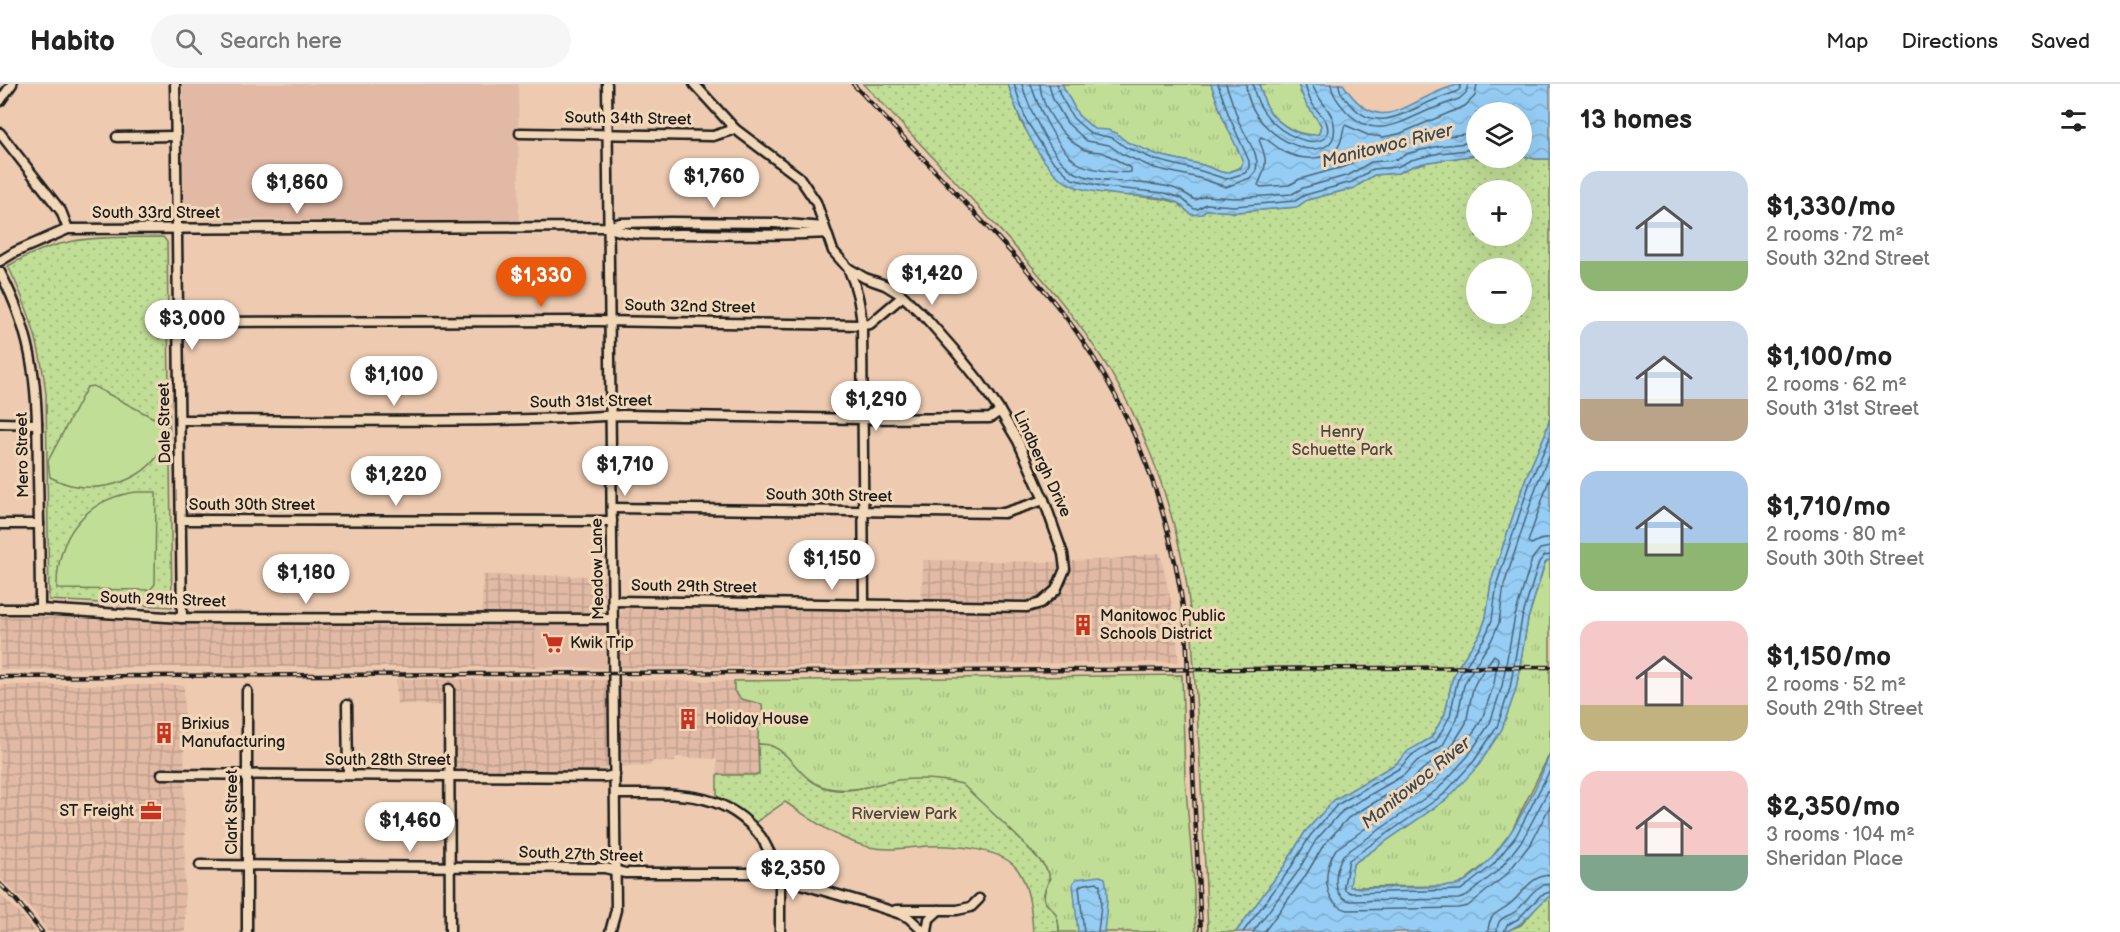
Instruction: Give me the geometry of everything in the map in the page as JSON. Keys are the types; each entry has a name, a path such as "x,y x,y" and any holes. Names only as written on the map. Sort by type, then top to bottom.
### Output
{"street":[{"path":"0,101 12,84"},
{"name":"Dale Street","path":"175,84 182,618"},
{"name":"Meadow Lane","path":"607,84 616,871 616,910 610,932"},
{"name":"Lindbergh Drive","path":"694,84 735,129 799,177 816,202 833,251 848,268 903,296 955,351 980,382 1018,441 1044,500 1063,554 1065,568 1056,590"},
{"name":"South 34th Street","path":"520,133 713,136 735,129"},
{"path":"0,133 61,211 68,229"},
{"path":"117,137 176,136"},
{"path":"608,227 620,223 774,223 825,230"},
{"path":"608,227 620,232 775,236 825,230"},
{"name":"South 33rd Street","path":"0,261 68,229 608,227"},
{"path":"848,268 860,301 862,325 864,605"},
{"name":"Mero Street","path":"0,272 24,324 33,364 38,424 40,609"},
{"path":"862,325 870,324 903,296"},
{"name":"South 32nd Street","path":"179,322 609,321 862,325"},
{"name":"South 31st Street","path":"180,420 466,421 611,416 990,418 1000,411"},
{"path":"0,423 38,424"},
{"name":"South 30th Street","path":"612,508 1004,513 1044,500"},
{"name":"South 30th Street","path":"181,520 612,521"},
{"path":"0,524 39,524"},
{"name":"South 29th Street","path":"613,601 1027,607 1041,603 1056,590"},
{"name":"South 29th Street","path":"0,609 40,609 182,618 613,619"},
{"path":"449,688 450,932"},
{"name":"Clark Street","path":"247,692 247,932"},
{"path":"347,705 348,775"},
{"name":"South 28th Street","path":"162,774 606,777 615,775"},
{"path":"615,794 687,795 720,803 731,808 747,821 787,878 889,909 909,918 925,932 929,919 939,910"},
{"name":"South 27th Street","path":"200,865 605,868 625,873 771,873 780,870"},
{"path":"780,870 780,932"},
{"path":"889,909 957,910 971,907 979,899"}],"shaded area":[{"path":"183,84 518,84 519,222 184,219"},
{"path":"1160,553 1174,615 1179,662 620,668 620,615 623,609 627,608 921,612 923,560 1054,562 1113,559"},
{"path":"483,575 605,576 605,611 600,614 536,613 535,667 162,667 0,670 0,616 190,625 482,626"},
{"path":"535,625 603,626 606,668 535,667"},
{"path":"396,679 734,681 734,691 763,704 772,716 772,724 758,725 759,775 717,775 717,759 676,757 675,762 653,761 650,766 606,767 602,770 456,770 454,706 397,704"},
{"path":"0,685 184,685 185,932 48,932 35,913 0,878"},
{"path":"0,894 24,918 36,932 0,932"}],"green space":[{"name":"Henry Schuette Park","path":"863,84 1008,84 1021,122 1045,161 1061,179 1103,193 1164,199 1178,203 1187,211 1236,212 1297,207 1307,200 1354,188 1374,175 1398,173 1428,162 1466,156 1466,168 1532,168 1532,158 1550,159 1550,416 1546,432 1525,480 1491,582 1486,618 1480,634 1457,668 1452,680 1445,714 1431,738 1409,751 1397,763 1334,800 1305,832 1285,865 1236,932 1208,932 1191,618 1181,554 1154,462 1117,382 1084,332 1008,239"},
{"path":"1062,84 1211,84 1223,118 1242,158 1243,166 1227,173 1221,172 1203,165 1158,155 1094,129 1078,115"},
{"path":"1259,84 1298,84 1305,101 1321,125 1319,134 1298,132 1279,121 1267,108"},
{"path":"163,237 167,242 172,607 49,600 46,394 33,328 8,266 28,255 65,243 101,238"},
{"path":"93,386 167,425 165,441 149,466 122,482 91,487 63,483 50,477 48,461 87,387"},
{"path":"136,492 156,492 155,584 150,590 57,589 62,553 77,524 88,512 102,503"},
{"path":"1550,559 1550,753 1511,832 1489,861 1458,886 1349,887 1353,864 1447,799 1502,729 1516,689 1528,619 1545,563"},
{"path":"1182,675 1185,778 1196,932 1059,932 1055,915 1044,897 1050,878 897,781 850,789 827,788 816,784 800,773 780,752 767,745 758,744 758,725 772,724 772,716 763,716 762,704 741,699 734,691 734,681"},
{"name":"Riverview Park","path":"758,744 770,745 780,750 811,781 830,789 847,790 914,779 962,784 1024,843 1045,867 1049,874 1049,881 1043,897 1056,915 1059,932 1033,932 1029,900 1022,876 1011,863 990,852 951,846 891,849 869,847 836,834 785,802 756,822 717,796 717,775 759,775"},
{"path":"1550,896 1550,932 1504,932 1521,925"}],"water":[{"name":"Manitowoc River","path":"1008,84 1062,84 1078,115 1094,129 1116,133 1127,142 1158,155 1227,173 1241,168 1243,161 1223,118 1211,84 1259,84 1266,105 1274,116 1291,130 1312,135 1319,134 1321,125 1306,104 1298,84 1343,84 1358,102 1371,111 1385,113 1399,110 1445,89 1463,84 1550,84 1550,159 1532,158 1532,102 1466,102 1466,156 1428,162 1398,173 1374,175 1354,188 1307,200 1297,207 1236,212 1206,210 1202,214 1192,215 1180,204 1171,200 1093,191 1069,184 1049,167 1031,140"},
{"name":"Manitowoc River","path":"1550,416 1550,559 1545,563 1528,619 1516,689 1502,729 1479,765 1447,799 1353,864 1350,887 1454,885 1460,884 1475,874 1502,844 1514,826 1535,789 1550,753 1550,896 1525,920 1504,932 1236,932 1285,865 1305,832 1334,800 1397,763 1408,751 1431,738 1445,714 1452,680 1457,668 1480,634 1486,618 1491,582 1525,480 1546,432"},
{"path":"1100,876 1105,878 1107,891 1104,932 1078,932 1073,883 1076,879"}],"railway":[{"path":"853,84 1051,298 1076,331 1098,366 1135,437 1163,512 1173,551 1186,631 1201,932"},
{"path":"0,677 1550,667"},
{"path":"0,884 42,932"}],"place":[{"name":"Manitowoc Public Schools District","path":"1083,625"},
{"name":"Kwik Trip","path":"553,643"},
{"name":"Holiday House","path":"688,719"},
{"name":"Brixius Manufacturing","path":"164,733"},
{"name":"ST Freight","path":"151,811"}]}
